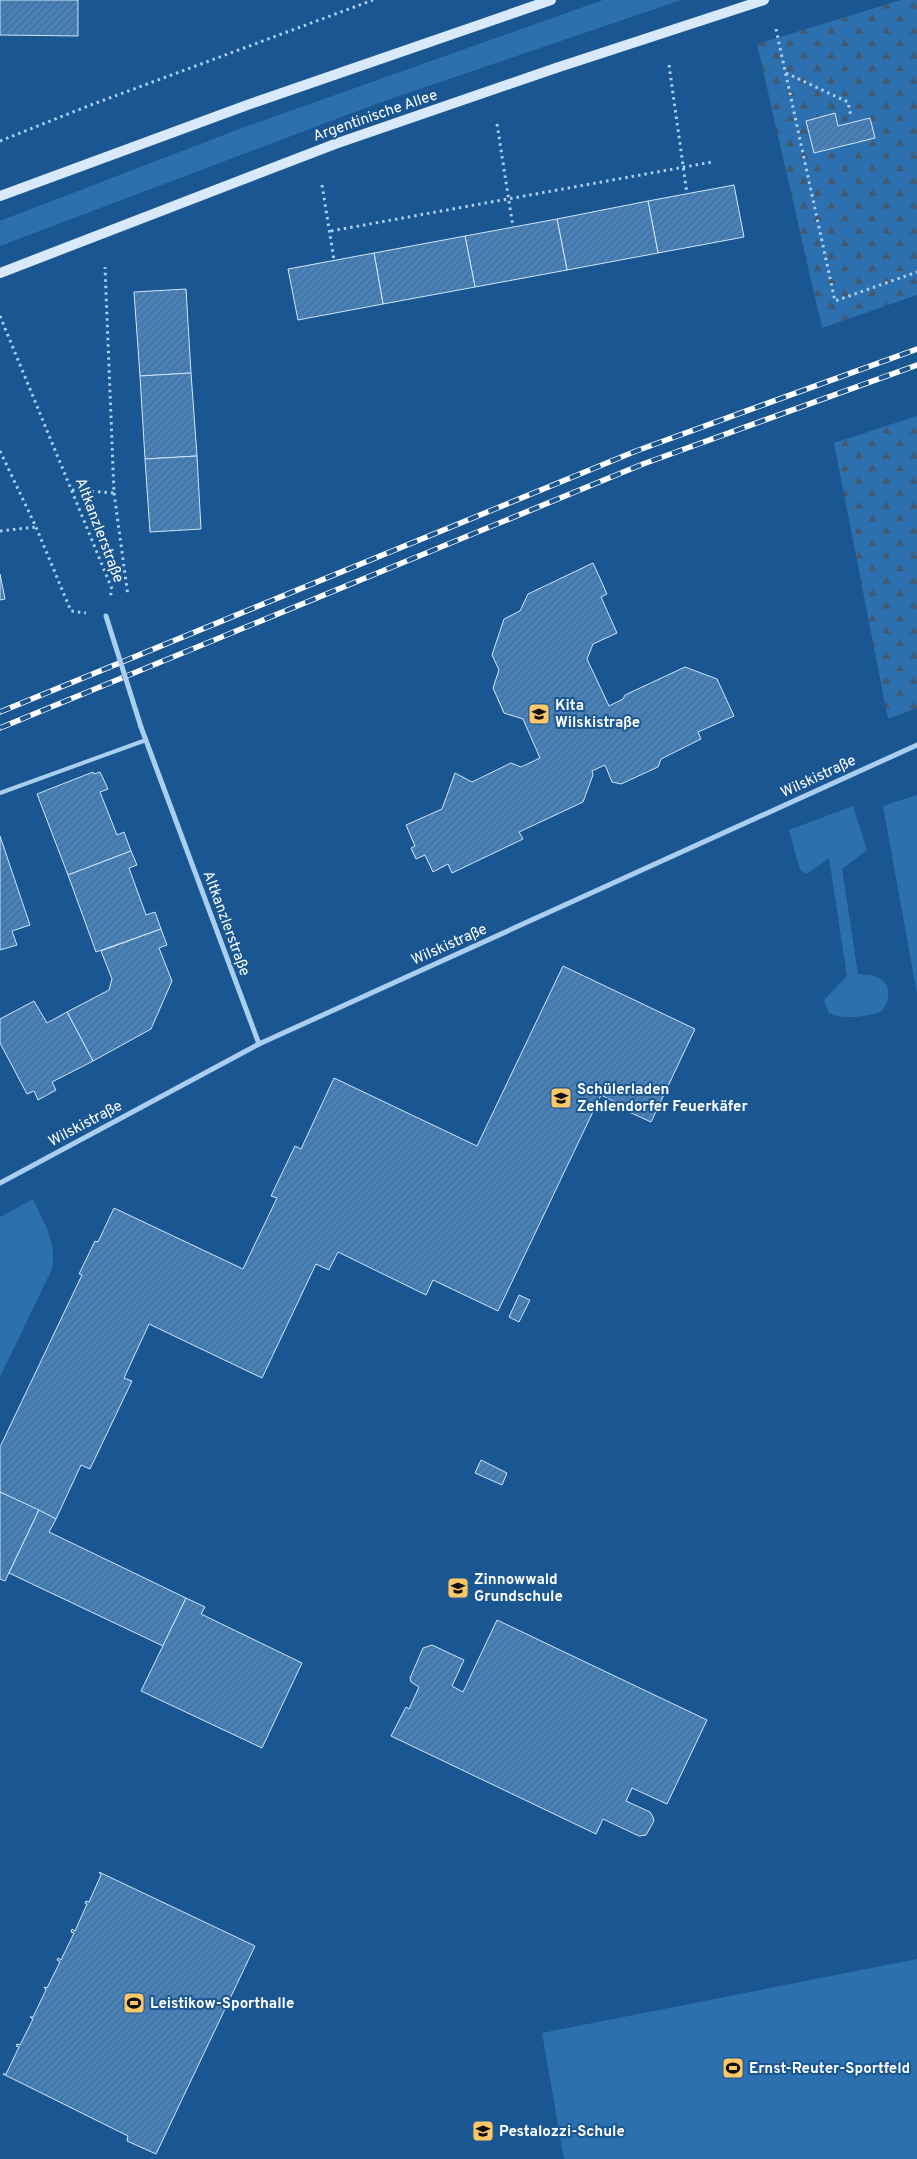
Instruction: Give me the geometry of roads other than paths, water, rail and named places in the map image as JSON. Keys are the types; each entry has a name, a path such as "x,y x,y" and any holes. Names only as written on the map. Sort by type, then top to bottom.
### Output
{"main road":[{"path":"0,196 250,104 551,0"},
{"name":"Argentinische Allee","path":"0,273 336,144 556,68 764,0"}],"street":[{"name":"Altkanzlerstraße","path":"106,616 141,727 259,1044"},
{"name":"Wilskistraße","path":"0,1183 259,1044 917,745"}],"lane":[{"path":"0,793 146,740"}],"railway":[{"path":"0,712 636,451 917,349"},
{"path":"0,728 643,464 917,365"}],"place":[{"name":"Kita Wilskistraße","path":"539,714"},
{"name":"Schülerladen Zehlendorfer Feuerkäfer","path":"561,1098"},
{"name":"Zinnowwald Grundschule","path":"458,1588"},
{"name":"Leistikow-Sporthalle","path":"134,2003"},
{"name":"Ernst-Reuter-Sportfeld","path":"733,2068"},
{"name":"Pestalozzi-Schule","path":"483,2131"}]}
